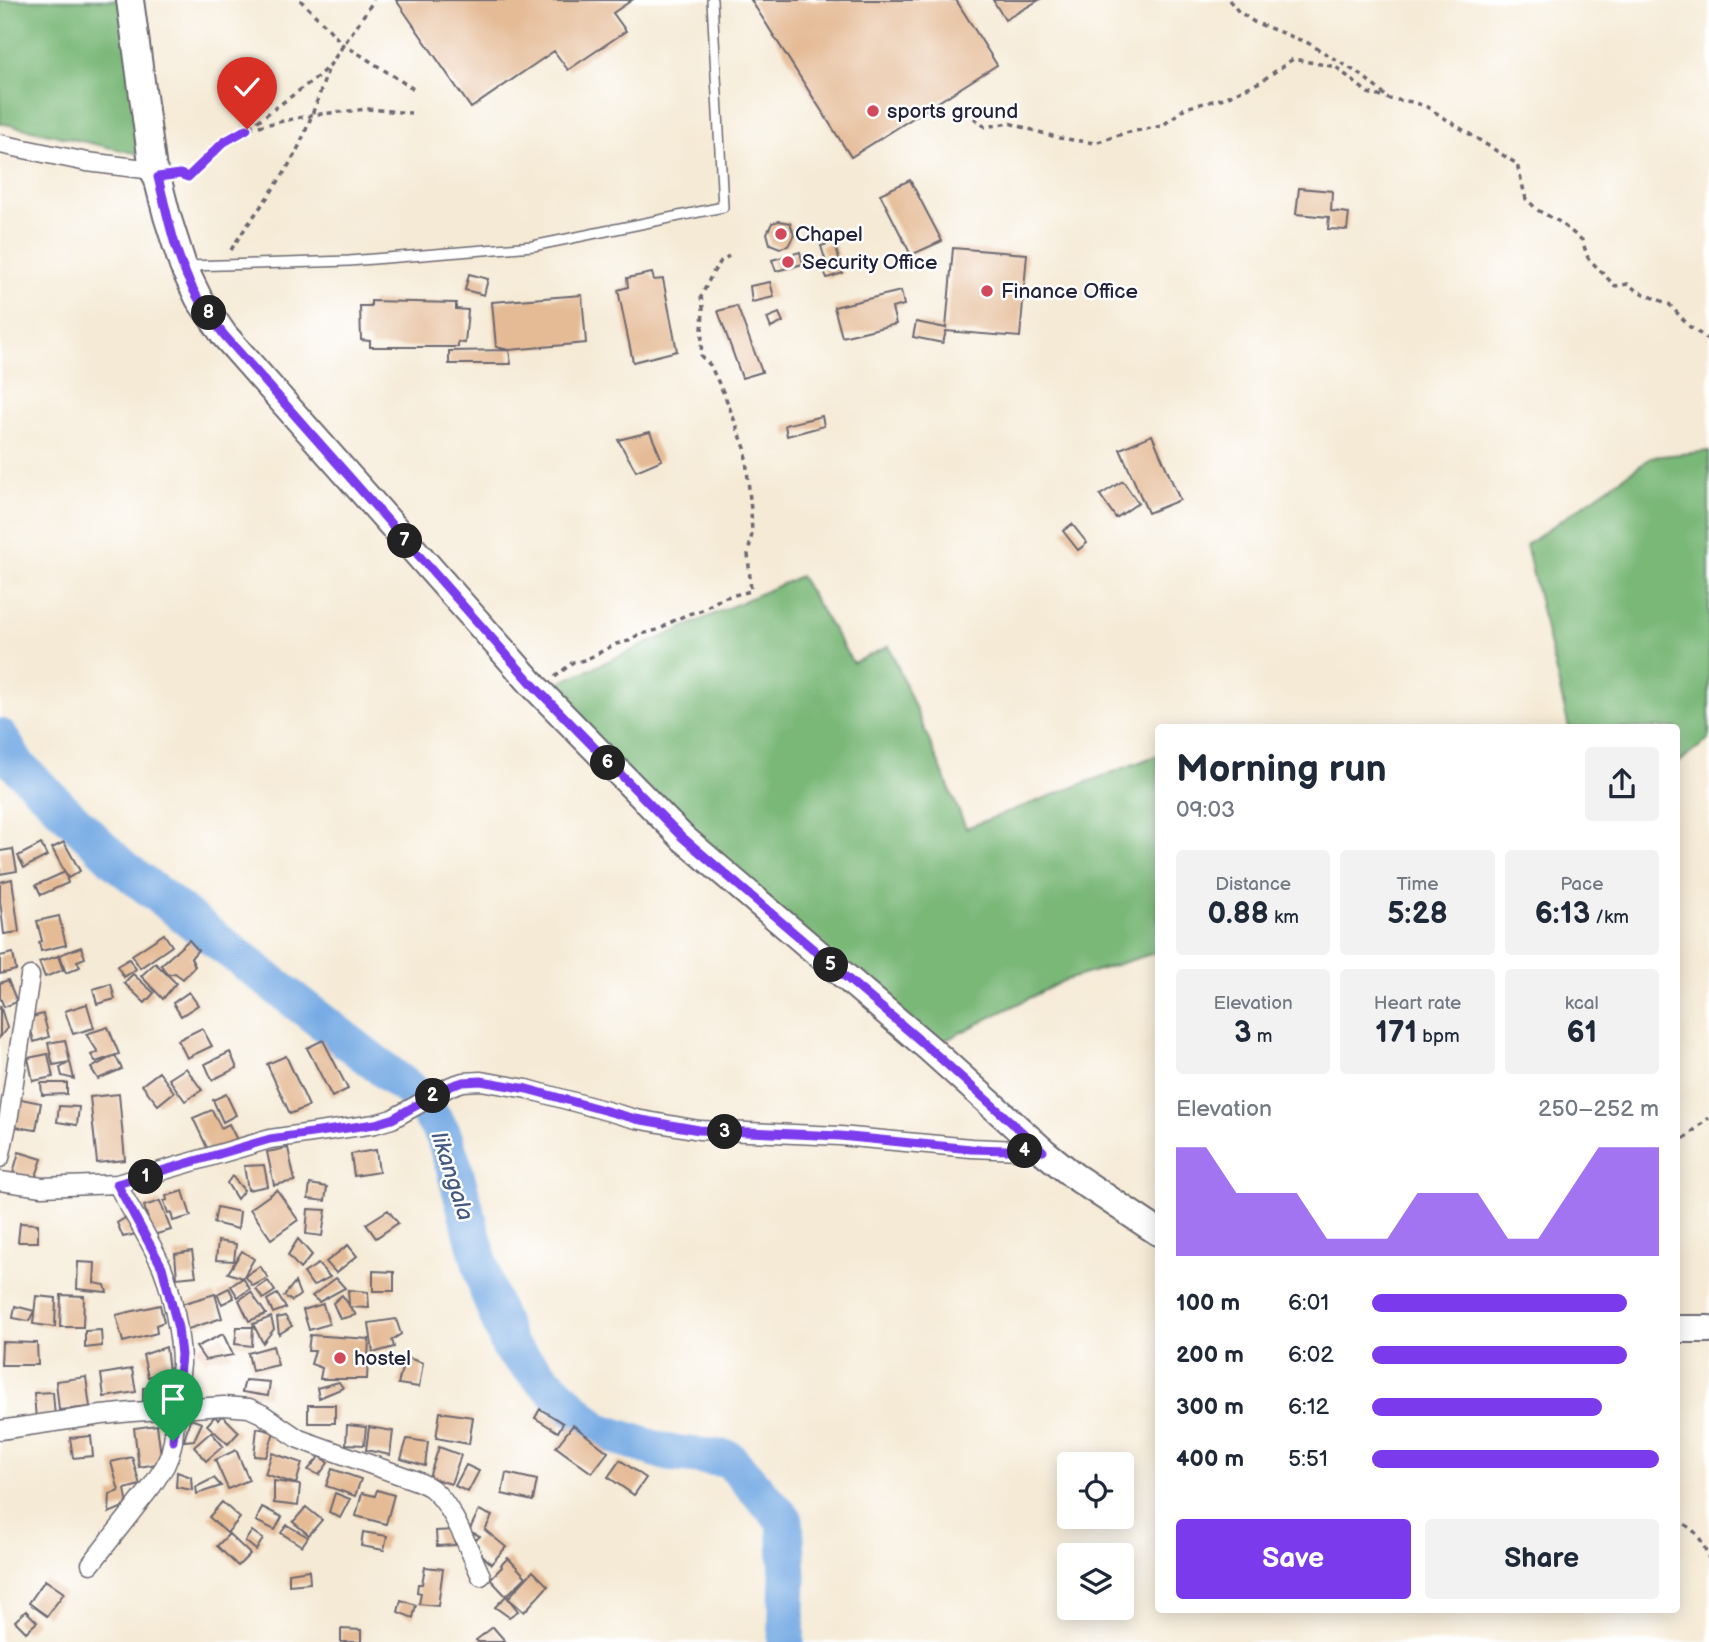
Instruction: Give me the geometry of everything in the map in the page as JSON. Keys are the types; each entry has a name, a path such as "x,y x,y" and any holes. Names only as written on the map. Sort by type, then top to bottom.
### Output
{"street":[{"path":"130,0 155,173 183,266 199,299 224,335 534,686 700,854 930,1049 1043,1151 1074,1176 1155,1230"},
{"path":"0,144 155,173"},
{"path":"0,1158 30,976"},
{"path":"0,1181 42,1186 117,1184 270,1139 375,1124 392,1119 451,1086 481,1081 527,1089 636,1119 699,1130 840,1136 971,1149 1043,1151"},
{"path":"91,1564 165,1466 173,1441 181,1355 178,1328 162,1267 117,1184"},
{"path":"1680,1329 1709,1329"},
{"path":"0,1430 102,1415 224,1406 249,1408 299,1439 431,1488 455,1520 481,1576"}],"lane":[{"path":"183,266 349,261 533,246 723,207 712,0"}],"path":[{"path":"300,0 343,45 415,90"},
{"path":"222,266 243,230 283,174 312,115 330,65 374,0"},
{"path":"1229,0 1238,11 1254,22 1307,43 1363,76 1389,99"},
{"path":"974,118 985,127 1009,123 1059,138 1095,143 1162,126 1185,108 1224,98 1261,82 1293,59 1336,67 1368,93 1427,107 1517,164 1525,200 1582,240 1588,258 1615,286 1628,284 1637,291 1669,304 1690,327 1709,340"},
{"path":"155,173 188,177 224,142 247,129 330,65"},
{"path":"247,129 312,115 368,109 411,113"},
{"path":"534,686 554,677 573,662 584,660 638,635 661,629 668,623 700,611 722,598 751,591 748,554 752,534 751,510 745,448 725,396 710,365 701,356 700,346 703,321 701,297 712,274 721,261 729,256"},
{"path":"1680,1142 1709,1118"},
{"path":"1680,1522 1701,1539 1709,1559"}],"green space":[{"path":"0,0 128,0 152,157 0,123"},
{"path":"1709,451 1709,739 1680,762 1680,724 1568,724 1526,545 1652,457"},
{"path":"800,576 853,663 889,646 966,828 1155,756 1155,953 1063,981 936,1045 682,833 547,688"}],"building":[{"path":"396,0 632,0 613,13 626,31 568,70 554,51 471,108"},
{"name":"sports ground","path":"751,0 956,0 997,65 851,157"},
{"path":"993,0 1039,0 1005,20"},
{"path":"910,180 942,241 911,255 880,194"},
{"path":"1299,188 1332,191 1331,211 1349,213 1347,230 1328,229 1329,217 1296,214"},
{"name":"Chapel","path":"772,223 790,223 794,235 788,246 780,248 770,244 767,233"},
{"path":"834,242 843,273 827,278 821,263 826,262 821,246"},
{"name":"Finance Office","path":"953,248 1027,254 1020,337 946,331 943,343 913,337 916,322 946,328"},
{"name":"Security Office","path":"800,252 803,264 776,271 772,260"},
{"path":"652,273 654,280 663,279 677,351 633,362 618,290 628,287 627,278"},
{"path":"469,274 488,279 484,295 465,290"},
{"path":"770,282 774,297 752,302 750,286"},
{"path":"901,291 904,305 892,308 896,324 842,337 834,307"},
{"path":"582,295 586,343 509,350 496,347 492,302"},
{"path":"371,301 456,303 456,309 468,310 465,343 458,342 458,347 370,347 370,341 361,340 360,306 371,306"},
{"path":"737,306 762,372 742,378 718,311"},
{"path":"779,313 783,322 771,328 767,318"},
{"path":"509,350 511,364 449,364 449,351"},
{"path":"822,416 824,426 787,436 785,425"},
{"path":"650,432 662,460 636,471 618,440"},
{"path":"1152,435 1180,500 1148,513 1120,449"},
{"path":"1123,481 1138,503 1116,518 1100,495"},
{"path":"1072,524 1087,543 1078,550 1063,531"},
{"path":"64,842 80,871 68,878 52,848"},
{"path":"41,844 47,856 24,868 18,856"},
{"path":"13,849 17,871 0,874 0,851"},
{"path":"65,872 68,883 41,895 36,885"},
{"path":"12,879 19,932 4,934 0,882"},
{"path":"59,916 66,945 41,951 39,942 42,941 37,921"},
{"path":"164,934 172,946 140,968 132,955"},
{"path":"189,940 198,950 191,958 195,966 183,979 175,973 168,975 161,965"},
{"path":"81,947 85,958 77,961 80,967 66,973 59,955"},
{"path":"13,953 16,970 0,974 0,956"},
{"path":"58,956 63,970 45,977 39,962"},
{"path":"129,959 136,969 124,977 117,966"},
{"path":"155,963 176,983 163,999 141,976"},
{"path":"133,974 154,993 145,1003 124,983"},
{"path":"8,980 17,1002 4,1007 0,997 0,983"},
{"path":"111,984 115,999 97,1004 93,989"},
{"path":"189,992 198,1005 181,1016 173,1003"},
{"path":"87,1004 94,1028 73,1034 65,1011"},
{"path":"0,1005 7,1028 0,1037"},
{"path":"43,1014 49,1037 34,1042 28,1018"},
{"path":"108,1027 119,1054 96,1062 91,1055 98,1052 86,1034"},
{"path":"202,1028 212,1046 187,1058 178,1040"},
{"path":"65,1040 70,1062 53,1065 48,1043"},
{"path":"323,1040 348,1089 332,1097 307,1048"},
{"path":"230,1052 237,1068 212,1080 205,1064"},
{"path":"48,1054 53,1077 33,1081 28,1058"},
{"path":"115,1055 122,1069 98,1079 91,1068"},
{"path":"286,1056 309,1106 290,1114 267,1064"},
{"path":"70,1062 74,1079 62,1076 60,1068"},
{"path":"186,1068 202,1090 185,1101 169,1079"},
{"path":"159,1072 174,1092 158,1105 142,1085"},
{"path":"41,1083 67,1083 67,1094 42,1095"},
{"path":"119,1094 125,1160 97,1163 90,1097"},
{"path":"226,1094 236,1115 223,1122 213,1100"},
{"path":"16,1098 41,1103 36,1130 15,1127"},
{"path":"59,1106 79,1107 77,1125 57,1122"},
{"path":"212,1110 221,1128 229,1124 238,1142 210,1154 193,1118"},
{"path":"288,1148 295,1181 274,1185 267,1152"},
{"path":"376,1150 379,1172 354,1176 351,1154"},
{"path":"19,1152 42,1159 35,1179 13,1173"},
{"path":"264,1165 268,1186 248,1190 244,1166"},
{"path":"232,1176 244,1190 237,1199 227,1183"},
{"path":"310,1184 327,1187 325,1201 308,1199"},
{"path":"277,1190 298,1220 271,1239 250,1209"},
{"path":"183,1191 191,1216 173,1221 164,1201 167,1200 166,1196"},
{"path":"160,1201 171,1230 153,1235 144,1206"},
{"path":"217,1207 240,1212 238,1229 214,1223"},
{"path":"308,1209 326,1210 322,1236 306,1234"},
{"path":"388,1210 398,1223 376,1238 366,1224"},
{"path":"130,1215 136,1234 123,1237 117,1223"},
{"path":"20,1223 38,1224 38,1242 18,1242"},
{"path":"298,1239 312,1255 300,1269 288,1255"},
{"path":"218,1241 236,1244 234,1261 216,1260"},
{"path":"348,1245 357,1256 336,1273 326,1262"},
{"path":"192,1251 196,1276 177,1278 175,1254"},
{"path":"242,1251 254,1259 243,1278 228,1273"},
{"path":"78,1262 95,1263 94,1283 105,1285 107,1292 77,1289"},
{"path":"318,1264 330,1277 313,1286 304,1273"},
{"path":"260,1266 268,1278 253,1286 245,1276"},
{"path":"373,1271 394,1272 394,1291 373,1291"},
{"path":"243,1278 250,1289 238,1297 231,1286"},
{"path":"336,1278 345,1288 319,1302 312,1296"},
{"path":"268,1281 275,1291 263,1299 256,1289"},
{"path":"295,1282 300,1295 292,1301 284,1296"},
{"path":"229,1288 234,1298 222,1304 217,1294"},
{"path":"348,1290 368,1292 369,1308 350,1307 356,1315 340,1319 333,1303 342,1295 349,1305"},
{"path":"251,1292 266,1314 249,1321 239,1300"},
{"path":"215,1294 222,1318 185,1330 178,1305"},
{"path":"277,1294 286,1308 273,1313 267,1300"},
{"path":"61,1295 84,1296 83,1327 60,1327"},
{"path":"36,1296 56,1298 55,1327 33,1324"},
{"path":"323,1304 329,1324 309,1330 303,1310"},
{"path":"160,1305 164,1322 156,1325 157,1333 123,1342 116,1315"},
{"path":"15,1306 34,1311 29,1321 13,1318"},
{"path":"285,1316 292,1326 279,1334 277,1318"},
{"path":"271,1317 274,1329 263,1343 253,1324"},
{"path":"396,1319 401,1334 392,1340 394,1347 373,1353 369,1323"},
{"path":"237,1327 253,1327 252,1346 235,1344"},
{"path":"101,1330 102,1346 85,1348 85,1331"},
{"path":"223,1334 233,1355 205,1360 196,1347"},
{"name":"hostel","path":"310,1335 369,1339 367,1379 320,1379 322,1368 311,1364 315,1351 308,1351"},
{"path":"2,1342 37,1343 38,1365 1,1365"},
{"path":"273,1346 278,1365 252,1371 248,1353"},
{"path":"166,1347 169,1371 148,1377 143,1355"},
{"path":"405,1357 423,1363 419,1387 398,1384"},
{"path":"132,1369 136,1392 104,1397 101,1374"},
{"path":"86,1377 90,1407 59,1410 56,1381"},
{"path":"245,1380 270,1382 268,1396 242,1392"},
{"path":"339,1382 343,1388 319,1398 317,1388"},
{"path":"164,1387 164,1404 143,1403 143,1388"},
{"path":"53,1392 55,1417 36,1420 34,1393"},
{"path":"308,1405 335,1405 335,1423 308,1423"},
{"path":"540,1409 563,1423 558,1432 535,1418"},
{"path":"440,1412 473,1417 469,1444 436,1438"},
{"path":"222,1415 239,1432 228,1444 207,1425 215,1416 218,1420"},
{"path":"190,1419 202,1423 194,1440 184,1441"},
{"path":"157,1425 162,1463 139,1467 134,1428"},
{"path":"347,1425 366,1427 364,1445 346,1444"},
{"path":"573,1425 608,1452 592,1473 556,1447"},
{"path":"369,1427 393,1431 390,1455 366,1450"},
{"path":"257,1428 274,1432 266,1457 254,1456"},
{"path":"211,1432 223,1446 206,1461 194,1447"},
{"path":"91,1436 93,1456 73,1458 70,1438"},
{"path":"407,1439 428,1442 425,1466 401,1459"},
{"path":"439,1447 461,1455 451,1484 429,1477"},
{"path":"236,1450 249,1480 228,1489 215,1460"},
{"path":"272,1453 302,1463 296,1484 265,1474"},
{"path":"320,1456 328,1463 319,1475 308,1470"},
{"path":"132,1457 140,1485 125,1489 128,1505 109,1513 110,1494 119,1491 111,1462"},
{"path":"620,1460 646,1478 634,1495 608,1477"},
{"path":"466,1465 479,1471 468,1492 455,1486"},
{"path":"332,1469 361,1479 355,1496 326,1486"},
{"path":"177,1472 191,1477 192,1490 176,1487"},
{"path":"506,1473 537,1480 533,1501 502,1494"},
{"path":"214,1478 221,1486 197,1494 196,1487"},
{"path":"274,1481 300,1485 298,1506 274,1503"},
{"path":"377,1490 394,1495 386,1524 356,1516 362,1493 375,1496"},
{"path":"335,1493 350,1499 340,1518 329,1512"},
{"path":"222,1502 240,1518 227,1533 209,1517"},
{"path":"262,1507 282,1517 275,1530 256,1521"},
{"path":"306,1507 322,1520 309,1535 293,1522"},
{"path":"479,1510 492,1516 485,1530 506,1547 491,1564 472,1544 480,1536 469,1531"},
{"path":"287,1525 308,1537 302,1546 281,1533"},
{"path":"455,1530 455,1545 437,1546 436,1531"},
{"path":"252,1531 263,1539 256,1550 245,1541"},
{"path":"363,1532 387,1536 384,1550 361,1546"},
{"path":"229,1534 250,1554 238,1566 217,1546"},
{"path":"508,1558 526,1577 506,1596 490,1579"},
{"path":"425,1567 443,1569 438,1606 419,1604 421,1593 417,1592 418,1584 422,1584"},
{"path":"309,1570 310,1583 289,1585 289,1573"},
{"path":"533,1571 548,1586 524,1612 508,1598"},
{"path":"45,1580 64,1593 47,1616 29,1603"},
{"path":"506,1596 518,1611 509,1617 495,1607"},
{"path":"401,1600 416,1605 413,1618 398,1612"},
{"path":"26,1611 37,1622 26,1632 15,1621"},
{"path":"493,1627 506,1642 476,1640"},
{"path":"341,1629 361,1630 361,1642 341,1642"}],"waterway":[{"name":"likangala","path":"0,737 17,765 121,866 418,1096 443,1134 488,1292 510,1348 596,1430 668,1453 729,1459 785,1521 788,1576 786,1642"}],"place":[{"name":"sports ground","path":"873,111"},
{"name":"Chapel","path":"781,234"},
{"name":"Security Office","path":"788,262"},
{"name":"Finance Office","path":"987,291"},
{"name":"hostel","path":"340,1358"}],"route":[{"path":"173,1441 181,1355 178,1328 162,1267 117,1184 270,1139 375,1124 392,1119 451,1086 481,1081 527,1089 636,1119 699,1130 840,1136 971,1149 1043,1151 930,1049 682,837 534,686 224,335 199,299 177,253 158,177 180,174 188,177 224,142 247,129"}]}
